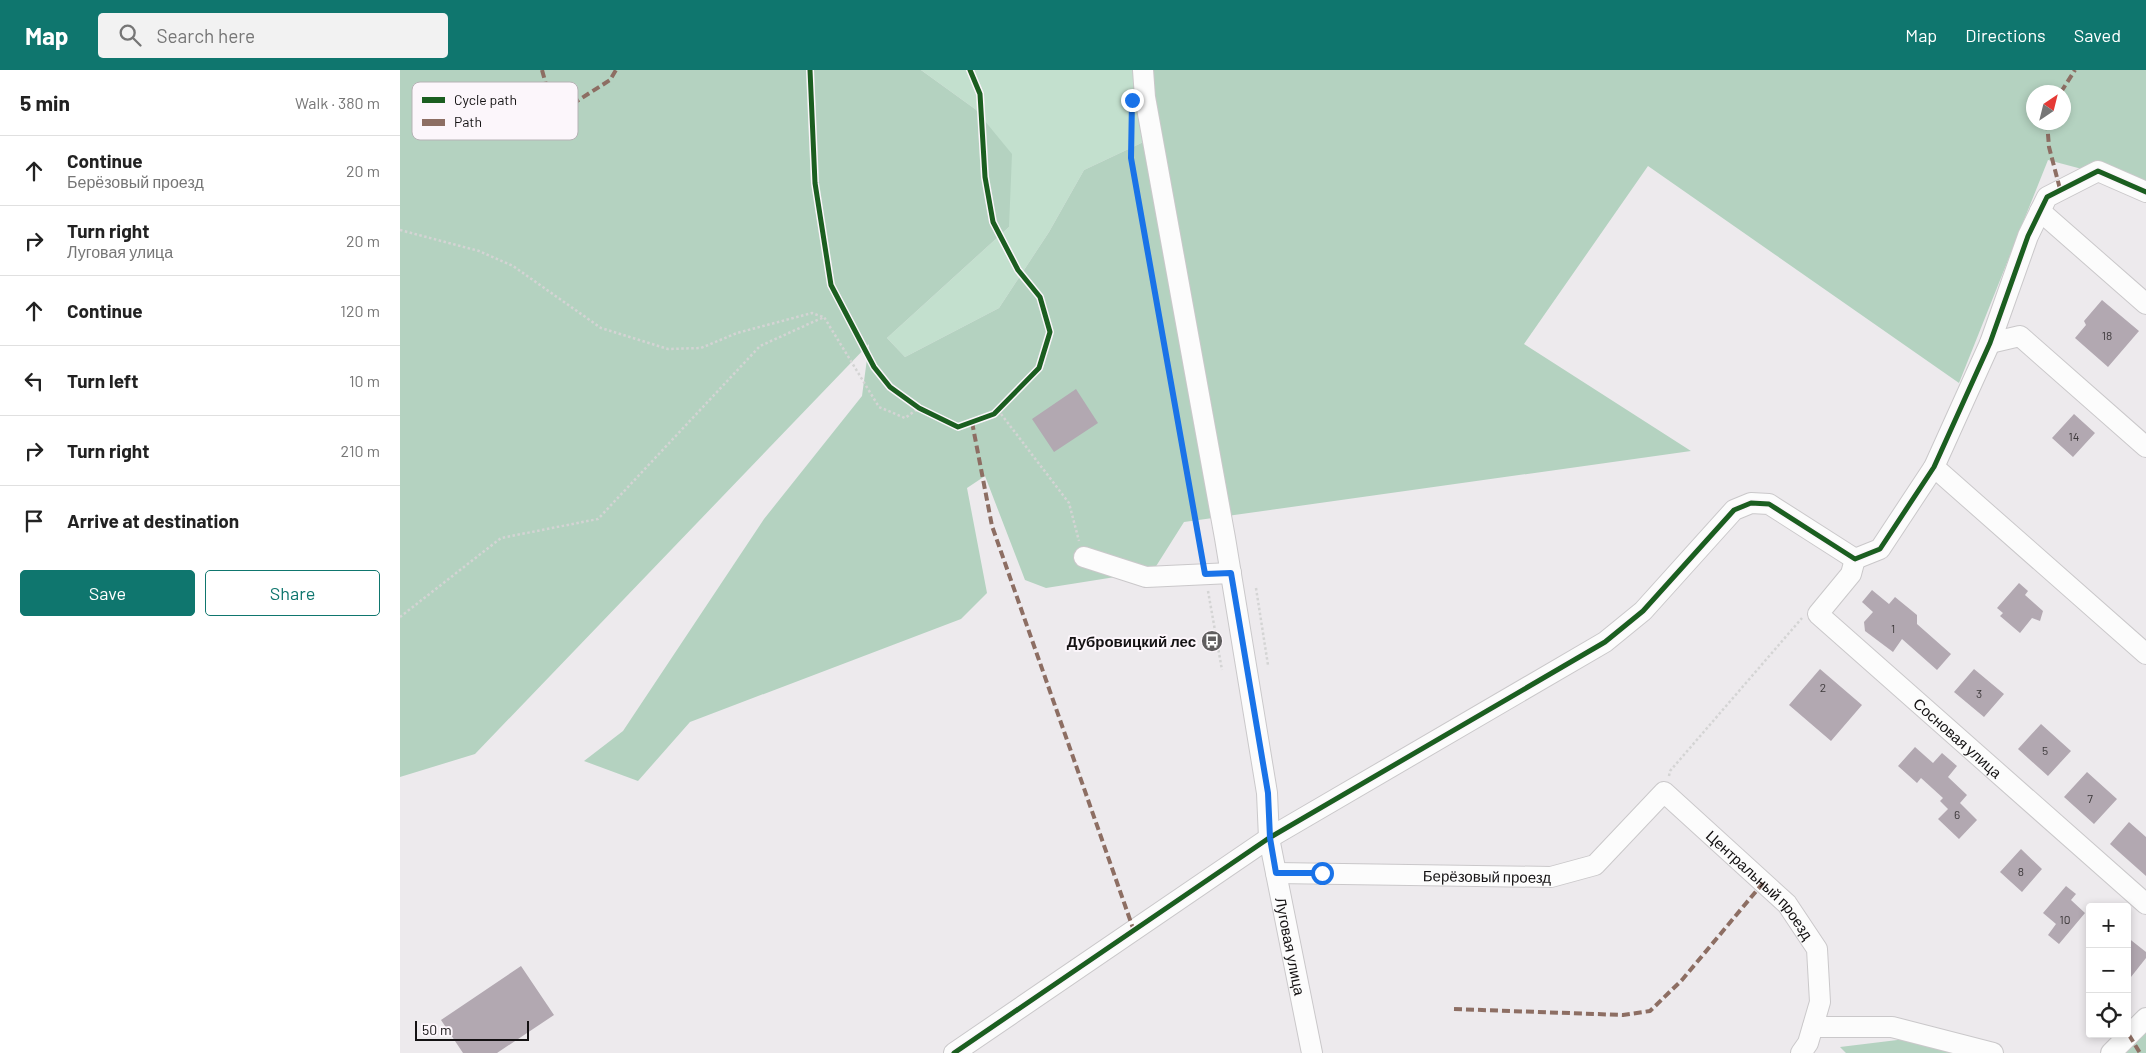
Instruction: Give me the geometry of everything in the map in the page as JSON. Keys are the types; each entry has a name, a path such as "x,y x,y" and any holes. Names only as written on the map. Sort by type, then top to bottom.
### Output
{"street":[{"name":"Луговая улица","path":"1143,70 1145,97 1231,573 1268,793 1270,838 1276,873 1312,1053"},
{"path":"1818,614 1851,574 1856,560 1880,549 1934,467 1990,343 2028,236 2047,197 2098,171 2146,192"},
{"path":"2040,211 2146,304"},
{"path":"1990,343 2020,336 2146,447"},
{"path":"1934,467 2146,654"},
{"path":"954,1053 1270,838 1605,642 1643,611 1734,510 1751,503 1769,504 1856,560"},
{"path":"1084,557 1146,577 1231,573"},
{"name":"Сосновая улица","path":"1818,614 2146,904"},
{"name":"Берёзовый проезд","path":"1276,873 1551,877 1595,865 1664,792"},
{"name":"Центральный проезд","path":"1664,792 1788,904 1817,949 1820,1002 1810,1044"},
{"path":"2111,1053 2146,1018"},
{"path":"1810,1044 1892,1027 1993,1053"}],"path":[{"path":"1132,120 1131,158 1222,670"},
{"path":"400,230 479,251 513,266 600,328 668,349 701,348 737,333 812,313 824,317 879,407 905,418 919,408"},
{"path":"400,617 501,538 598,519 760,346 824,317"},
{"path":"912,403 927,412"},
{"path":"1005,403 996,412 1069,503 1084,557"},
{"path":"1256,588 1268,665"},
{"path":"1664,792 1670,771 1805,614 1818,614"}],"green space":[{"path":"400,70 921,70 975,109 1012,154 1009,227 887,338 905,357 999,308 1049,232 1084,170 1154,137 1143,70 2146,70 2146,186 2048,160 1959,383 1648,166 1524,344 1691,451 1184,522 1153,571 1046,588 1025,580 985,476 967,488 987,593 961,619 690,722 638,781 584,761 623,731 764,519 862,396 869,344 475,754 400,777"},
{"path":"921,70 1143,70 1154,137 1084,170 1049,232 999,308 905,357 887,338 1009,227 975,109"},
{"path":"2146,1032 2146,1053 2124,1053"},
{"path":"1922,1037 1954,1053 1846,1053 1840,1047"}],"building":[{"path":"2102,300 2139,331 2108,367 2075,338 2086,325 2084,321"},
{"path":"1076,389 1098,423 1054,452 1032,419"},
{"path":"2074,414 2095,433 2073,457 2052,438"},
{"path":"2019,583 2028,591 2025,595 2043,611 2040,621 2032,618 2020,633 2000,616 2003,613 1997,608"},
{"path":"1872,590 1889,604 1895,597 1917,615 1917,624 1951,654 1937,670 1902,639 1893,652 1865,631 1864,622 1873,612 1862,602"},
{"path":"1820,669 1862,705 1831,741 1789,705"},
{"path":"1974,669 2004,694 1984,717 1954,692"},
{"path":"2041,724 2071,751 2048,776 2018,749"},
{"path":"1915,747 1933,763 1942,753 1957,766 1948,777 1967,795 1960,803 1977,820 1959,839 1938,819 1948,809 1940,801 1943,798 1921,778 1917,783 1898,766"},
{"path":"2087,772 2117,799 2094,824 2064,797"},
{"path":"2129,822 2146,837 2146,876 2110,844"},
{"path":"2021,849 2042,869 2022,892 2000,872"},
{"path":"2066,886 2076,894 2071,900 2085,913 2059,944 2048,935 2056,924 2043,913"},
{"path":"2131,940 2146,952 2146,958 2131,977"},
{"path":"521,966 554,1015 497,1053 463,1053 441,1020"}],"marked path":[{"path":"542,70 545,82"},
{"path":"578,100 610,80 616,70"},
{"path":"2065,85 2075,70"},
{"path":"2048,130 2049,147 2060,189"},
{"path":"972,422 992,526 1134,931"},
{"path":"1454,1009 1623,1015 1650,1011 1682,980 1763,883"},
{"path":"2131,1038 2140,1053"}],"cycle path":[{"path":"810,70 815,183 831,285 874,367 890,387 919,408 958,427 994,414 1039,368 1050,332 1040,297 1018,270 993,222 985,177 980,94 970,70"},
{"path":"954,1053 1269,838 1605,642 1643,611 1734,510 1751,503 1769,504 1855,559 1880,549 1934,467 1990,343 2028,236 2047,197 2098,171 2146,192"}],"place":[{"name":"Дубровицкий лес","path":"1212,641"}],"route":[{"path":"1132,100 1131,158 1205,574 1231,573 1268,793 1270,838 1276,873 1322,873"}]}
